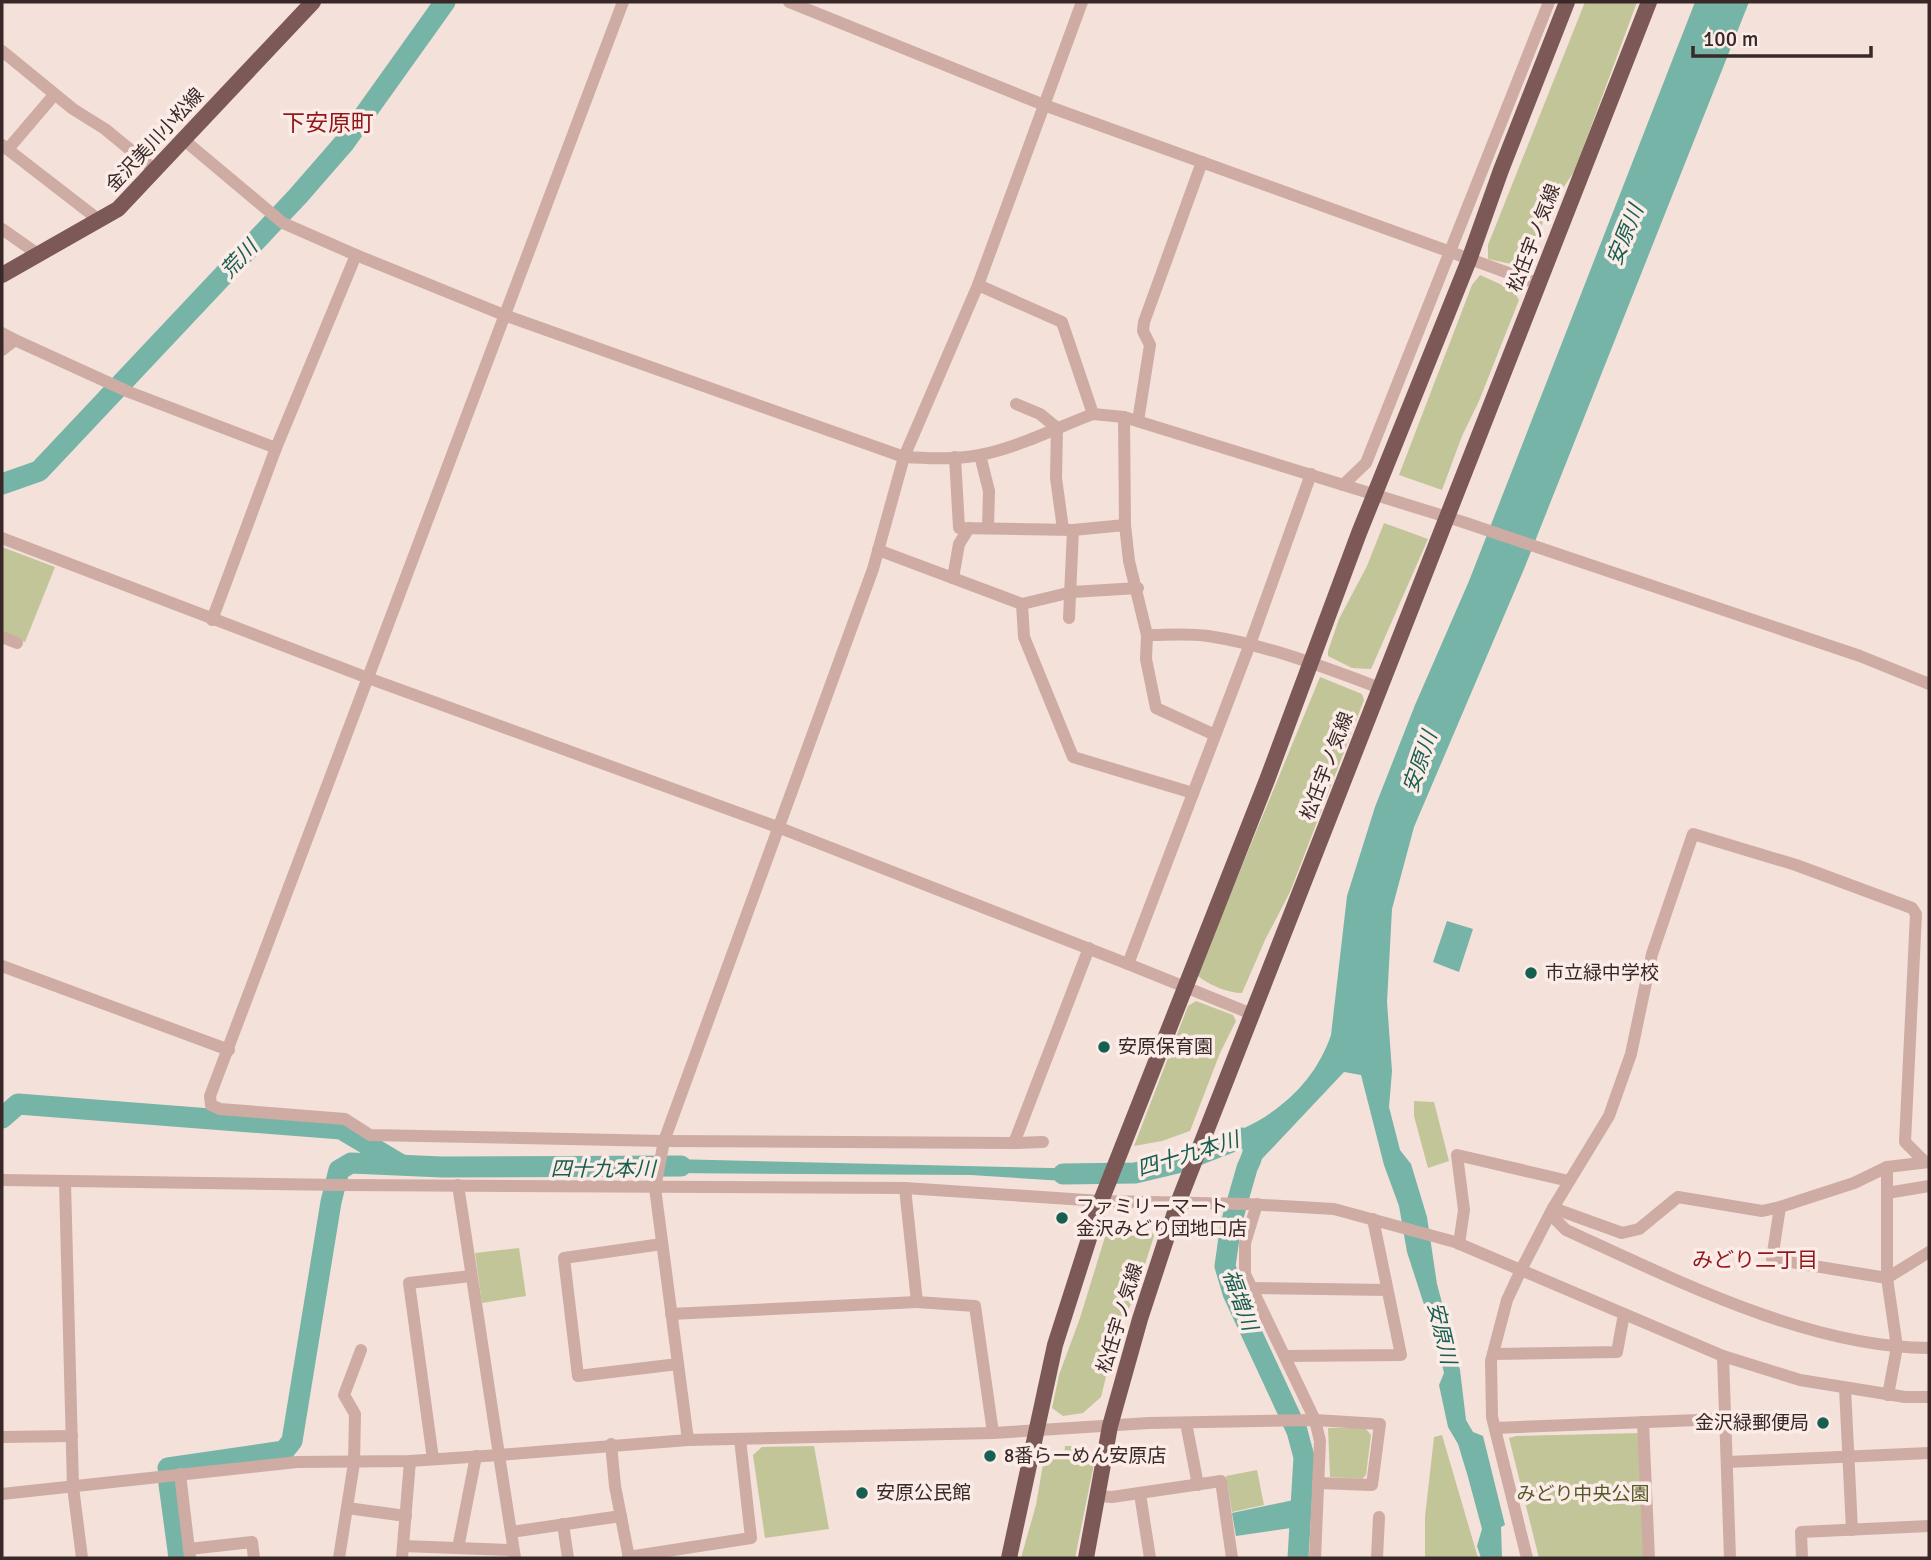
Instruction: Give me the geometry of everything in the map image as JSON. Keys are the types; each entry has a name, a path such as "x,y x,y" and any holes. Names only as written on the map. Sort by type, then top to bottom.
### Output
{"main road":[{"name":"金沢美川小松線","path":"2,275 118,209 313,2"},
{"path":"1009,1558 1055,1345 1101,1201 1374,494 1469,260 1567,2"},
{"name":"松任宇ノ気線","path":"1086,1558 1110,1426 1139,1319 1178,1203 1380,688 1456,520 1539,284 1649,2"}],"street":[{"path":"623,2 210,1096 211,1105 220,1109 345,1119 370,1135 663,1145 1043,1142"},
{"path":"789,2 1044,105 1539,284"},
{"path":"688,1440 656,1182 663,1145 780,828 878,550 904,457 978,285 1082,2"},
{"path":"1343,485 1366,463 1549,2"},
{"path":"2,51 54,95 105,128 156,171"},
{"path":"54,95 5,147 99,220"},
{"path":"184,140 278,220 356,255 504,315 904,457 980,455 1014,445 1093,414 1124,416 1456,520 1860,656 1929,684"},
{"path":"1138,421 1150,345 1143,331 1144,322 1202,162"},
{"path":"2,229 39,256"},
{"path":"212,620 276,448 356,255"},
{"path":"978,285 1062,322 1093,414"},
{"path":"2,333 129,392 276,448"},
{"path":"2,350 15,340"},
{"path":"1016,404 1040,414 1057,428"},
{"path":"1124,416 1125,525 1129,561 1138,588 1147,635 1146,659 1156,708 1215,735"},
{"path":"1057,428 1056,478 1068,529 1072,592 1069,618"},
{"path":"980,455 989,491 988,528"},
{"path":"955,457 959,528 1068,529 1125,525"},
{"path":"1128,964 1250,644 1311,474"},
{"path":"953,578 959,544 969,528"},
{"path":"2,538 212,620 780,828 1252,1014"},
{"path":"878,550 1022,604 1072,592 1138,588"},
{"path":"1022,604 1024,637 1073,757 1193,793"},
{"path":"1147,635 1205,635 1250,644 1311,662 1380,688"},
{"path":"2,637 17,643"},
{"path":"1527,1558 1492,1417 1491,1361 1507,1300 1521,1270 1551,1211 1609,1116 1631,1054 1651,954 1693,834 1796,865 1912,908 1916,914 1905,1142 1927,1162"},
{"path":"1014,1143 1089,948"},
{"path":"2,966 229,1050"},
{"path":"1459,1244 1464,1210 1457,1155 1569,1181"},
{"path":"1551,1211 1622,1233 1639,1229 1678,1197 1762,1211 1854,1183 1887,1167 1927,1162"},
{"path":"1887,1167 1887,1278 1897,1348 1888,1395"},
{"path":"2,1180 325,1185 656,1182 905,1188 1101,1201 1252,1204 1334,1209 1436,1235 1723,1356 1800,1380 1888,1395 1929,1397"},
{"path":"65,1182 73,1487 82,1558"},
{"path":"410,1461 403,1552 458,1549 514,1554 458,1185"},
{"path":"1886,1193 1929,1186"},
{"path":"905,1188 917,1302"},
{"path":"1252,1204 1245,1243 1245,1274 1285,1356 1320,1441 1315,1558"},
{"path":"1780,1207 1772,1259 1887,1278 1929,1252"},
{"path":"1551,1211 1566,1230 1735,1304 1813,1329 1897,1348 1929,1348"},
{"path":"1285,1356 1401,1355 1373,1219"},
{"path":"662,1244 564,1258 578,1376 678,1364"},
{"path":"433,1459 408,1283 471,1276"},
{"path":"1252,1288 1387,1290"},
{"path":"671,1314 917,1302 975,1306 993,1433"},
{"path":"1493,1354 1617,1352 1624,1314"},
{"path":"339,1558 354,1463 355,1414 344,1395 361,1350"},
{"path":"1723,1356 1730,1558"},
{"path":"1846,1388 1852,1530"},
{"path":"1495,1428 1725,1419"},
{"path":"2,1494 297,1462 410,1461 688,1440 993,1433 1186,1423 1310,1420 1380,1423 1372,1485 1318,1483"},
{"path":"1643,1422 1648,1558"},
{"path":"1186,1423 1198,1485"},
{"path":"2,1437 72,1436"},
{"path":"611,1444 629,1558 751,1538 740,1439"},
{"path":"1727,1462 1929,1453"},
{"path":"458,1549 476,1456"},
{"path":"180,1474 190,1553 252,1542 254,1558"},
{"path":"1097,1496 1140,1494 1221,1481 1233,1558"},
{"path":"1140,1494 1150,1558"},
{"path":"347,1508 406,1516"},
{"path":"511,1532 621,1516"},
{"path":"1377,1558 1379,1517"},
{"path":"563,1524 568,1558"},
{"path":"1802,1558 1801,1532 1929,1526"}],"green space":[{"path":"1585,2 1637,2 1575,170 1546,214 1525,267 1488,259 1488,245"},
{"path":"1480,275 1513,290 1519,300 1442,490 1399,475 1472,285"},
{"path":"1384,523 1428,539 1371,669 1352,668 1328,656 1328,651 1339,619 1367,566"},
{"path":"2,547 55,567 25,642 2,634"},
{"path":"1320,677 1362,694 1364,700 1290,892 1242,993 1225,990 1197,975"},
{"path":"1196,1001 1233,1015 1236,1021 1220,1053 1190,1131 1162,1141 1134,1146 1188,1006"},
{"path":"1414,1101 1434,1102 1449,1161 1428,1168 1414,1116"},
{"path":"1119,1230 1152,1232 1154,1236 1137,1289 1113,1348 1101,1397 1083,1413 1063,1416 1052,1408 1059,1375 1105,1237"},
{"path":"519,1248 526,1296 482,1303 475,1253"},
{"path":"1328,1428 1365,1428 1371,1435 1366,1475 1362,1479 1330,1477"},
{"name":"みどり中央公園","path":"1640,1433 1644,1558 1539,1558 1509,1438"},
{"path":"1442,1435 1478,1558 1425,1558 1425,1517 1434,1437"},
{"path":"814,1446 829,1529 765,1538 753,1455 762,1447"},
{"path":"1065,1446 1076,1446 1077,1456 1096,1454 1075,1558 1021,1558 1036,1505 1043,1464 1047,1458 1064,1457"},
{"path":"1257,1470 1264,1505 1232,1512 1226,1476"}],"water":[{"name":"安原川","path":"1695,2 1749,2 1524,569 1414,827 1392,909 1387,1002 1392,1071 1389,1107 1400,1150 1411,1164 1427,1217 1437,1284 1460,1370 1466,1420 1473,1432 1483,1436 1505,1525 1501,1527 1502,1558 1481,1558 1477,1546 1482,1529 1458,1444 1448,1427 1439,1385 1444,1373 1438,1348 1407,1252 1399,1206 1384,1165 1361,1075 1344,1072 1244,1178 1246,1185 1233,1187 1243,1149 1238,1145 1221,1153 1216,1147 1293,1095 1311,1074 1326,1049 1331,1035 1347,896 1375,807 1415,705 1469,581"},
{"path":"1447,921 1473,929 1459,972 1433,962"},
{"path":"1177,1156 1180,1166 1177,1169 1124,1179 1123,1168"},
{"path":"671,1159 1095,1169 1080,1182 971,1175 666,1173"},
{"path":"1294,1500 1291,1528 1236,1536 1232,1513"}],"waterway":[{"name":"荒川","path":"2,484 39,471 298,196 345,142 445,2"},
{"path":"2,1118 18,1104 341,1129 400,1164"},
{"name":"四十九本川","path":"1063,1174 1135,1173 1177,1163 1242,1138"},
{"name":"福増川","path":"1251,1159 1231,1224 1225,1266 1233,1293 1297,1431 1304,1457 1298,1558"},
{"name":"四十九本川","path":"168,1468 284,1451 292,1441 331,1202 339,1170 351,1163 442,1167 681,1166"},
{"name":"四十九本川","path":"169,1484 179,1558"}],"place":[{"name":"市立緑中学校","path":"1531,973"},
{"name":"安原保育園","path":"1104,1047"},
{"name":"ファミリーマート 金沢みどり団地口店","path":"1062,1218"},
{"name":"金沢緑郵便局","path":"1823,1423"},
{"name":"8番らーめん安原店","path":"990,1456"},
{"name":"安原公民館","path":"862,1493"}],"district":[{"name":"下安原町","path":"328,123"},
{"name":"みどり二丁目","path":"1755,1260"}]}
